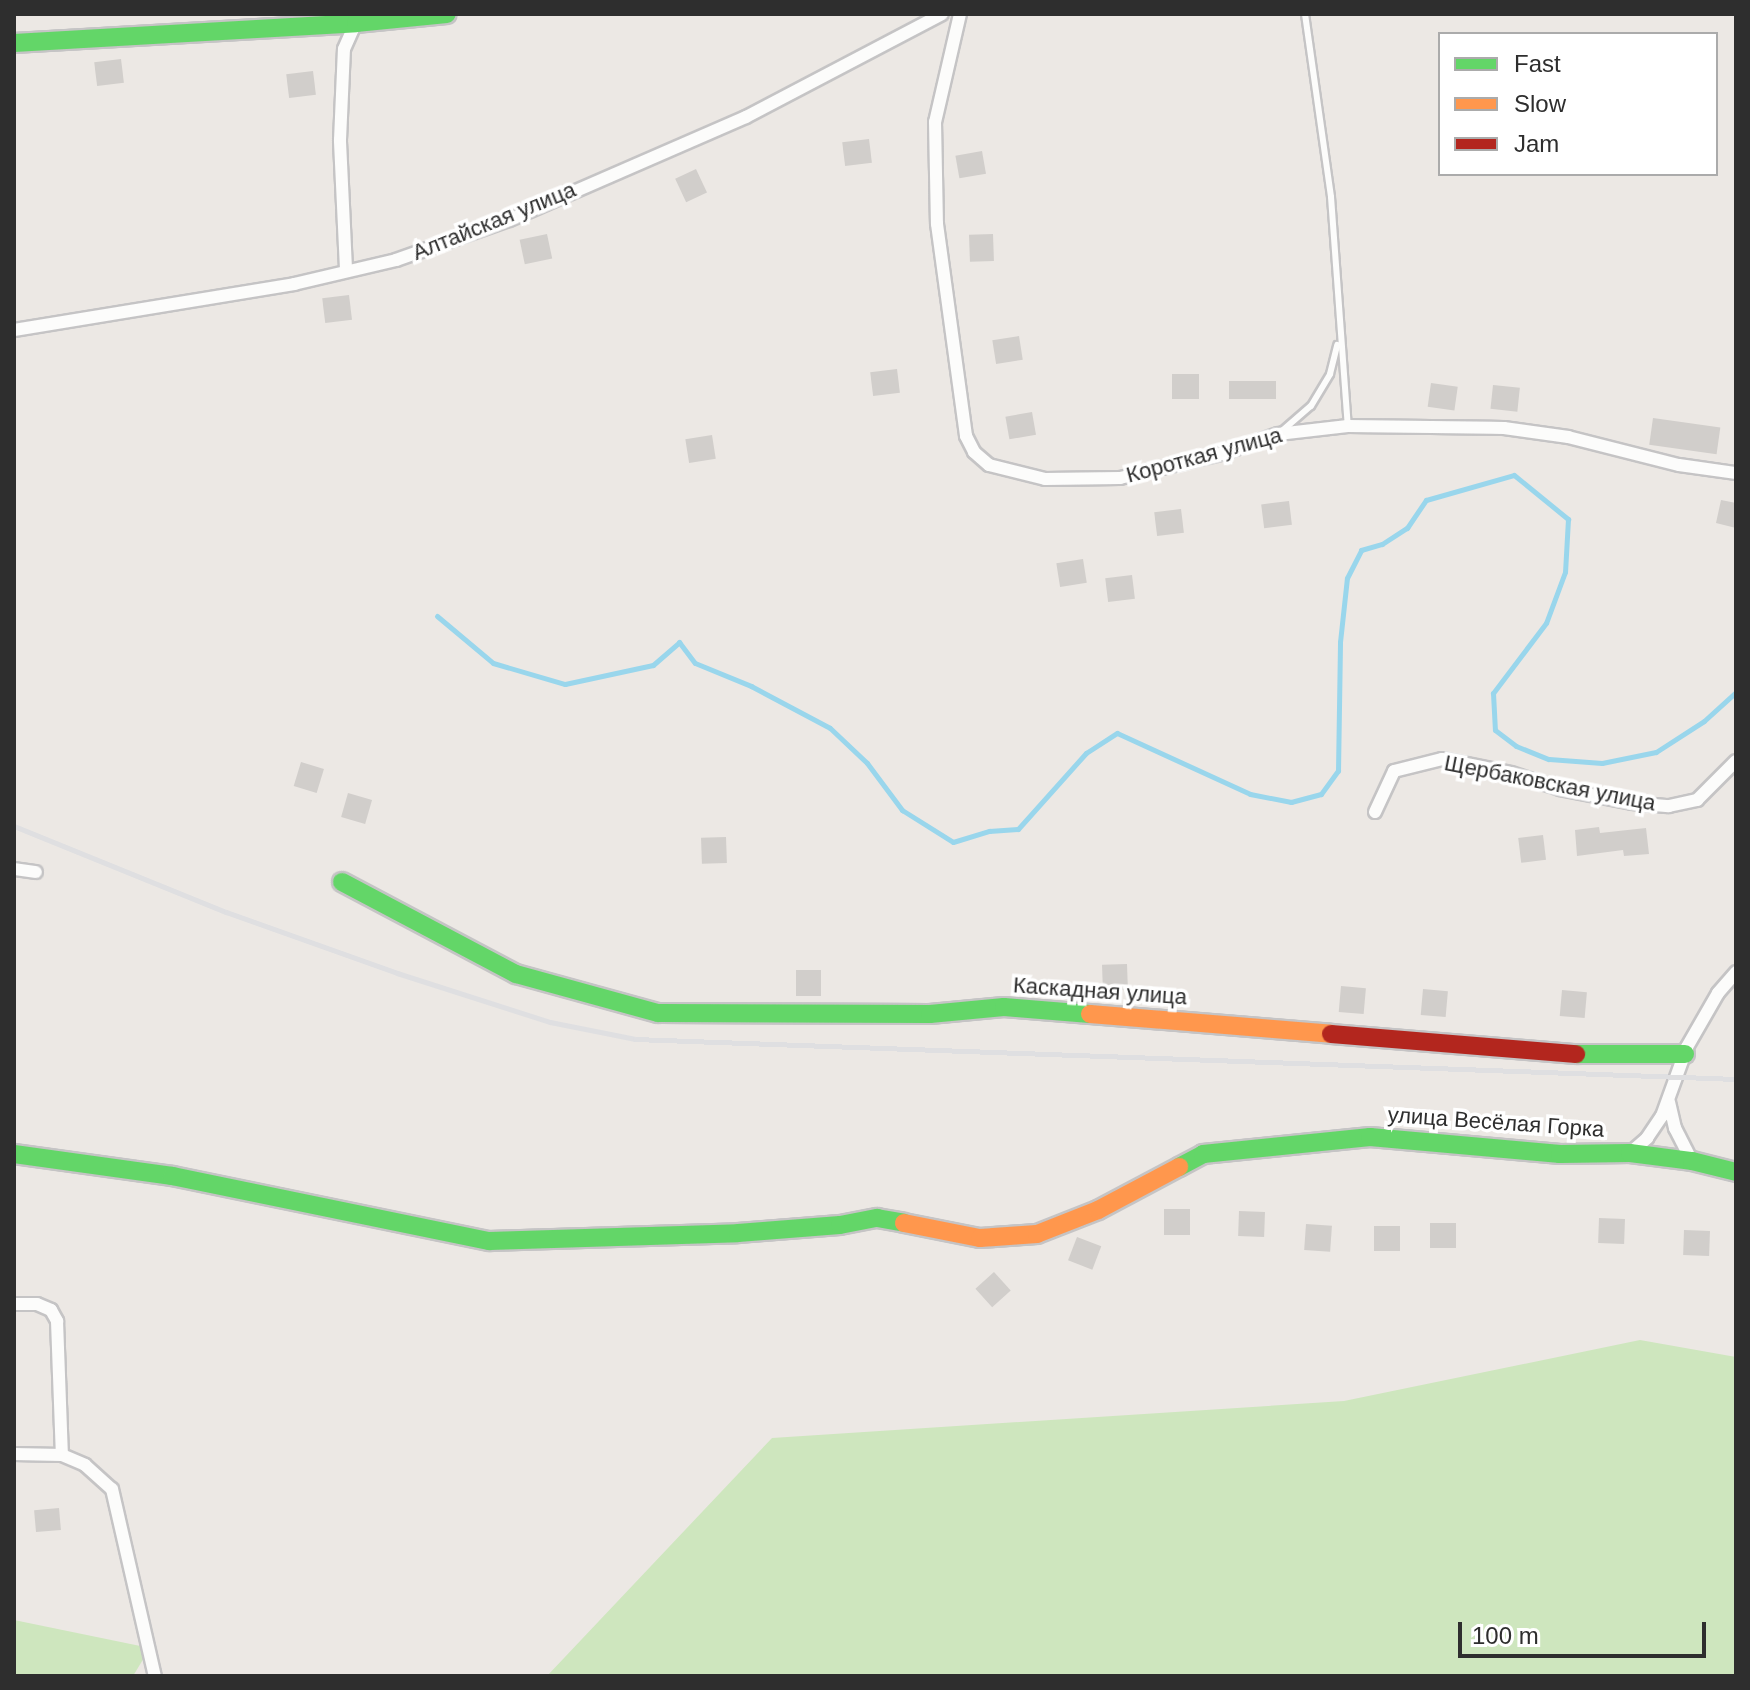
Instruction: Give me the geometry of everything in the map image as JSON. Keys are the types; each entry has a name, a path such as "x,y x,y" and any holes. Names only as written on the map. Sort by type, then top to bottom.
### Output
{"street":[{"path":"14,43 447,14"},
{"name":"Алтайская улица","path":"14,330 294,284 346,269 396,260 509,220 746,117 942,14"},
{"name":"Короткая улица","path":"960,14 935,122 937,224 966,436 974,452 989,465 1045,479 1120,478 1221,454 1278,434 1348,426 1504,428 1568,437 1679,465 1736,473"},
{"path":"346,269 340,140 344,49 357,18"},
{"name":"Щербаковская улица","path":"1375,812 1394,771 1442,759 1511,773 1560,789 1632,803 1669,806 1697,800 1736,761"},
{"path":"14,869 36,872"},
{"name":"Каскадная улица","path":"342,882 516,974 658,1013 930,1014 1004,1007 1570,1054 1685,1054"},
{"path":"1630,1153 1647,1138 1669,1102 1685,1054 1718,993 1736,972"},
{"path":"1669,1102 1675,1128 1692,1161"},
{"name":"улица Весёлая Горка","path":"14,1154 172,1176 489,1241 738,1233 840,1225 877,1218 980,1238 1037,1234 1098,1210 1203,1154 1226,1149 1398,1137 1560,1154 1630,1153 1692,1161 1736,1172"},
{"path":"14,1304 37,1304 51,1310 57,1321 62,1455"},
{"path":"14,1454 62,1455 85,1465 112,1489 155,1676"}],"lane":[{"path":"1305,14 1331,197 1348,426"},
{"path":"1278,434 1311,406 1330,374 1339,337"}],"green space":[{"path":"1640,1340 1736,1357 1736,1676 547,1676 772,1438 1344,1401"},
{"path":"14,1620 150,1648 133,1676 14,1676"}],"building":[{"path":"121,59 124,83 97,86 94,62"},
{"path":"313,71 316,95 289,98 286,74"},
{"path":"869,139 872,163 845,166 842,142"},
{"path":"982,151 986,174 959,178 955,156"},
{"path":"696,169 707,193 686,202 675,179"},
{"path":"547,234 552,258 525,264 520,240"},
{"path":"993,234 994,261 970,262 969,235"},
{"path":"349,295 352,320 325,323 322,298"},
{"path":"1019,336 1023,360 996,364 992,340"},
{"path":"897,369 900,393 873,396 870,372"},
{"path":"1172,374 1199,374 1199,399 1172,399"},
{"path":"1229,381 1276,381 1276,399 1229,399"},
{"path":"1431,383 1458,387 1454,411 1428,407"},
{"path":"1493,385 1520,388 1517,412 1490,409"},
{"path":"1032,412 1036,435 1009,439 1005,417"},
{"path":"1653,418 1720,427 1717,454 1649,445"},
{"path":"712,435 716,459 689,463 685,439"},
{"path":"1721,500 1736,503 1736,528 1716,523"},
{"path":"1289,501 1292,525 1264,528 1261,504"},
{"path":"1181,509 1184,533 1157,536 1154,512"},
{"path":"1083,559 1087,583 1060,587 1056,563"},
{"path":"1132,575 1135,599 1108,602 1105,578"},
{"path":"301,762 324,769 317,793 294,786"},
{"path":"348,793 372,800 365,824 341,817"},
{"path":"1599,827 1600,833 1646,828 1649,854 1624,856 1623,850 1577,856 1575,830"},
{"path":"1543,835 1546,860 1521,863 1518,838"},
{"path":"726,837 727,863 702,864 701,838"},
{"path":"1127,964 1128,990 1103,991 1102,965"},
{"path":"796,970 821,970 821,996 796,996"},
{"path":"1341,986 1366,988 1364,1014 1339,1012"},
{"path":"1423,989 1448,991 1446,1017 1421,1015"},
{"path":"1562,990 1587,992 1585,1018 1560,1016"},
{"path":"1164,1209 1190,1209 1190,1235 1164,1235"},
{"path":"1239,1211 1265,1212 1264,1237 1238,1236"},
{"path":"1599,1218 1625,1219 1624,1244 1598,1243"},
{"path":"1430,1223 1456,1223 1456,1248 1430,1248"},
{"path":"1306,1224 1332,1226 1330,1252 1304,1250"},
{"path":"1374,1226 1400,1226 1400,1251 1374,1251"},
{"path":"1684,1230 1710,1231 1709,1256 1683,1255"},
{"path":"1077,1237 1101,1246 1092,1270 1068,1260"},
{"path":"994,1272 1011,1291 992,1307 975,1289"},
{"path":"59,1508 61,1530 36,1532 34,1510"}],"waterway":[{"path":"437,616 493,663 565,684 653,665 679,642 695,663 751,686 830,728 867,763 902,810 953,842 989,831 1018,829 1086,753 1117,733 1250,794 1291,802 1321,794 1338,771 1340,642 1347,578 1361,550 1382,544 1407,528 1426,500 1514,475 1568,519 1565,572 1546,623 1493,693 1495,730 1516,746 1549,759 1602,763 1656,752 1704,721 1736,692"}],"railway":[{"path":"14,826 226,912 397,973 550,1022 635,1039 1736,1079"}],"traffic: fast":[{"path":"14,43 356,23 447,14"},
{"path":"342,882 516,974 658,1013 930,1014 1004,1007 1090,1014"},
{"path":"1576,1054 1685,1054"},
{"path":"1179,1167 1203,1154 1370,1137 1560,1154 1630,1153 1692,1161 1736,1172"},
{"path":"14,1154 172,1176 489,1241 738,1233 840,1225 877,1218 904,1223"}],"traffic: slow":[{"path":"1090,1014 1331,1034"},
{"path":"904,1223 980,1238 1037,1234 1098,1210 1179,1167"}],"traffic: jam":[{"path":"1331,1034 1576,1054"}]}
